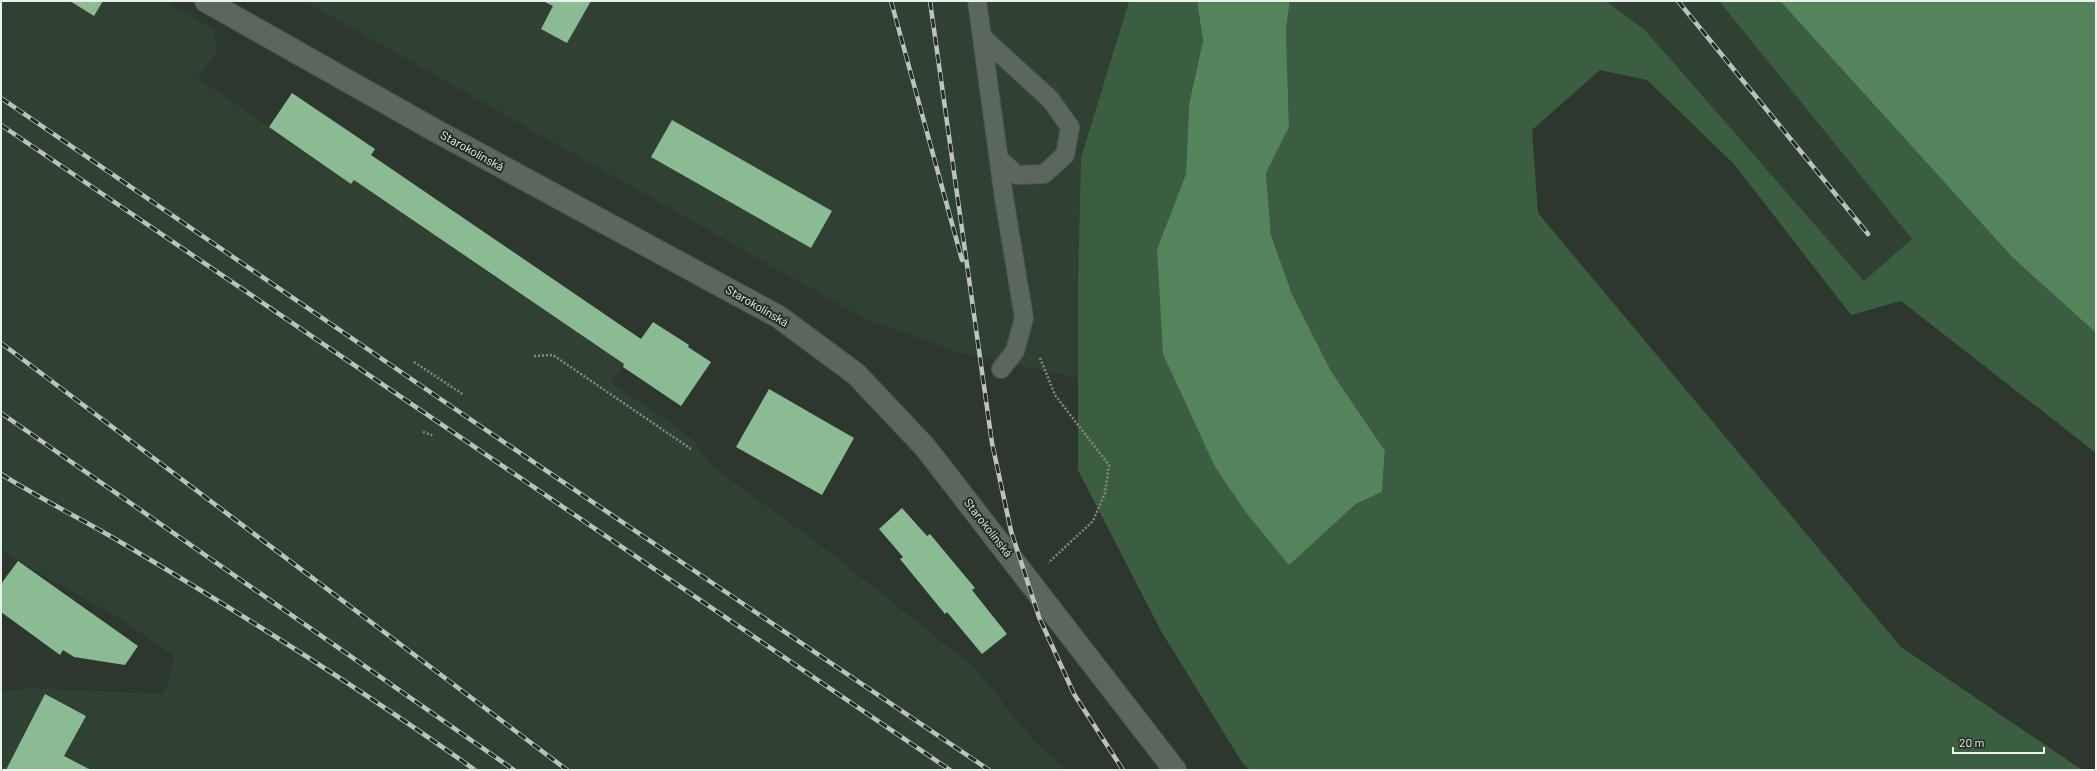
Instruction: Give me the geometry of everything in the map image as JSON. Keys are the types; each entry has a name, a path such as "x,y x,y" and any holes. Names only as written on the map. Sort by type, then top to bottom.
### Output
{"street":[{"name":"Starokolínská","path":"206,1 438,132 779,317 856,374 925,447 1175,770"}],"lane":[{"path":"977,1 999,159 1024,318 1015,351 1001,368"},
{"path":"982,37 1050,99 1070,127 1065,154 1044,174 1017,175 999,159"}],"path":[{"path":"1024,318 1055,395 1109,465 1105,493 1093,521 1029,580"},
{"path":"534,356 553,355 691,449"},
{"path":"414,362 464,395"},
{"path":"423,432 434,436"}],"shaded area":[{"path":"1,1 165,1 214,29 217,50 198,78 351,184 354,180 624,364 611,382 694,440 709,464 823,547 976,669 1033,740 1066,770 1,770 1,692 30,688 164,694 175,657 120,619 18,561 1,548"},
{"path":"304,1 1129,1 1081,158 1078,378 961,353 867,320"},
{"path":"1129,1 1197,1 1203,41 1189,104 1186,174 1157,249 1315,541 1356,504 1382,492 1385,451 1331,371 1292,294 1271,235 1266,173 1289,127 1286,29 1290,1 1606,1 1645,30 1864,281 1912,239 1719,1 1780,1 2013,258 2096,333 2096,453 1901,301 1851,315 1734,164 1647,80 1600,70 1532,130 1538,213 1901,647 2082,770 1250,770 1243,764 1161,631 1078,470 1078,285 1081,158"},
{"path":"1197,1 1290,1 1286,29 1289,127 1266,173 1271,235 1292,294 1331,371 1385,451 1382,492 1356,504 1289,565 1247,514 1215,467 1163,354 1157,249 1186,174 1189,104 1203,41"},
{"path":"1606,1 1719,1 1912,239 1864,281 1645,30"},
{"path":"1780,1 2096,1 2096,333 2013,258"}],"building":[{"path":"70,1 103,1 94,16"},
{"path":"543,1 591,1 567,43 541,29 553,6"},
{"path":"292,93 375,149 371,155 641,339 653,322 689,345 688,347 711,362 681,406 623,367 624,364 354,180 351,184 269,127"},
{"path":"672,120 832,211 811,248 651,157"},
{"path":"769,389 854,438 822,495 736,447"},
{"path":"902,508 927,536 930,534 975,588 972,590 1007,634 982,654 947,612 945,614 900,559 903,557 879,529"},
{"path":"18,561 138,646 125,665 74,657 63,650 60,655 1,612 1,584"},
{"path":"45,694 86,716 64,756 91,770 6,770"}],"railway":[{"path":"891,1 962,260"},
{"path":"930,1 992,443 1011,531 1039,617 1074,694 1123,770"},
{"path":"1678,1 1868,234"},
{"path":"1,98 455,409 989,770"},
{"path":"1,125 950,770"},
{"path":"1,343 567,770"},
{"path":"1,413 514,770"},
{"path":"1,474 122,543 212,597 345,681 475,770"}]}
